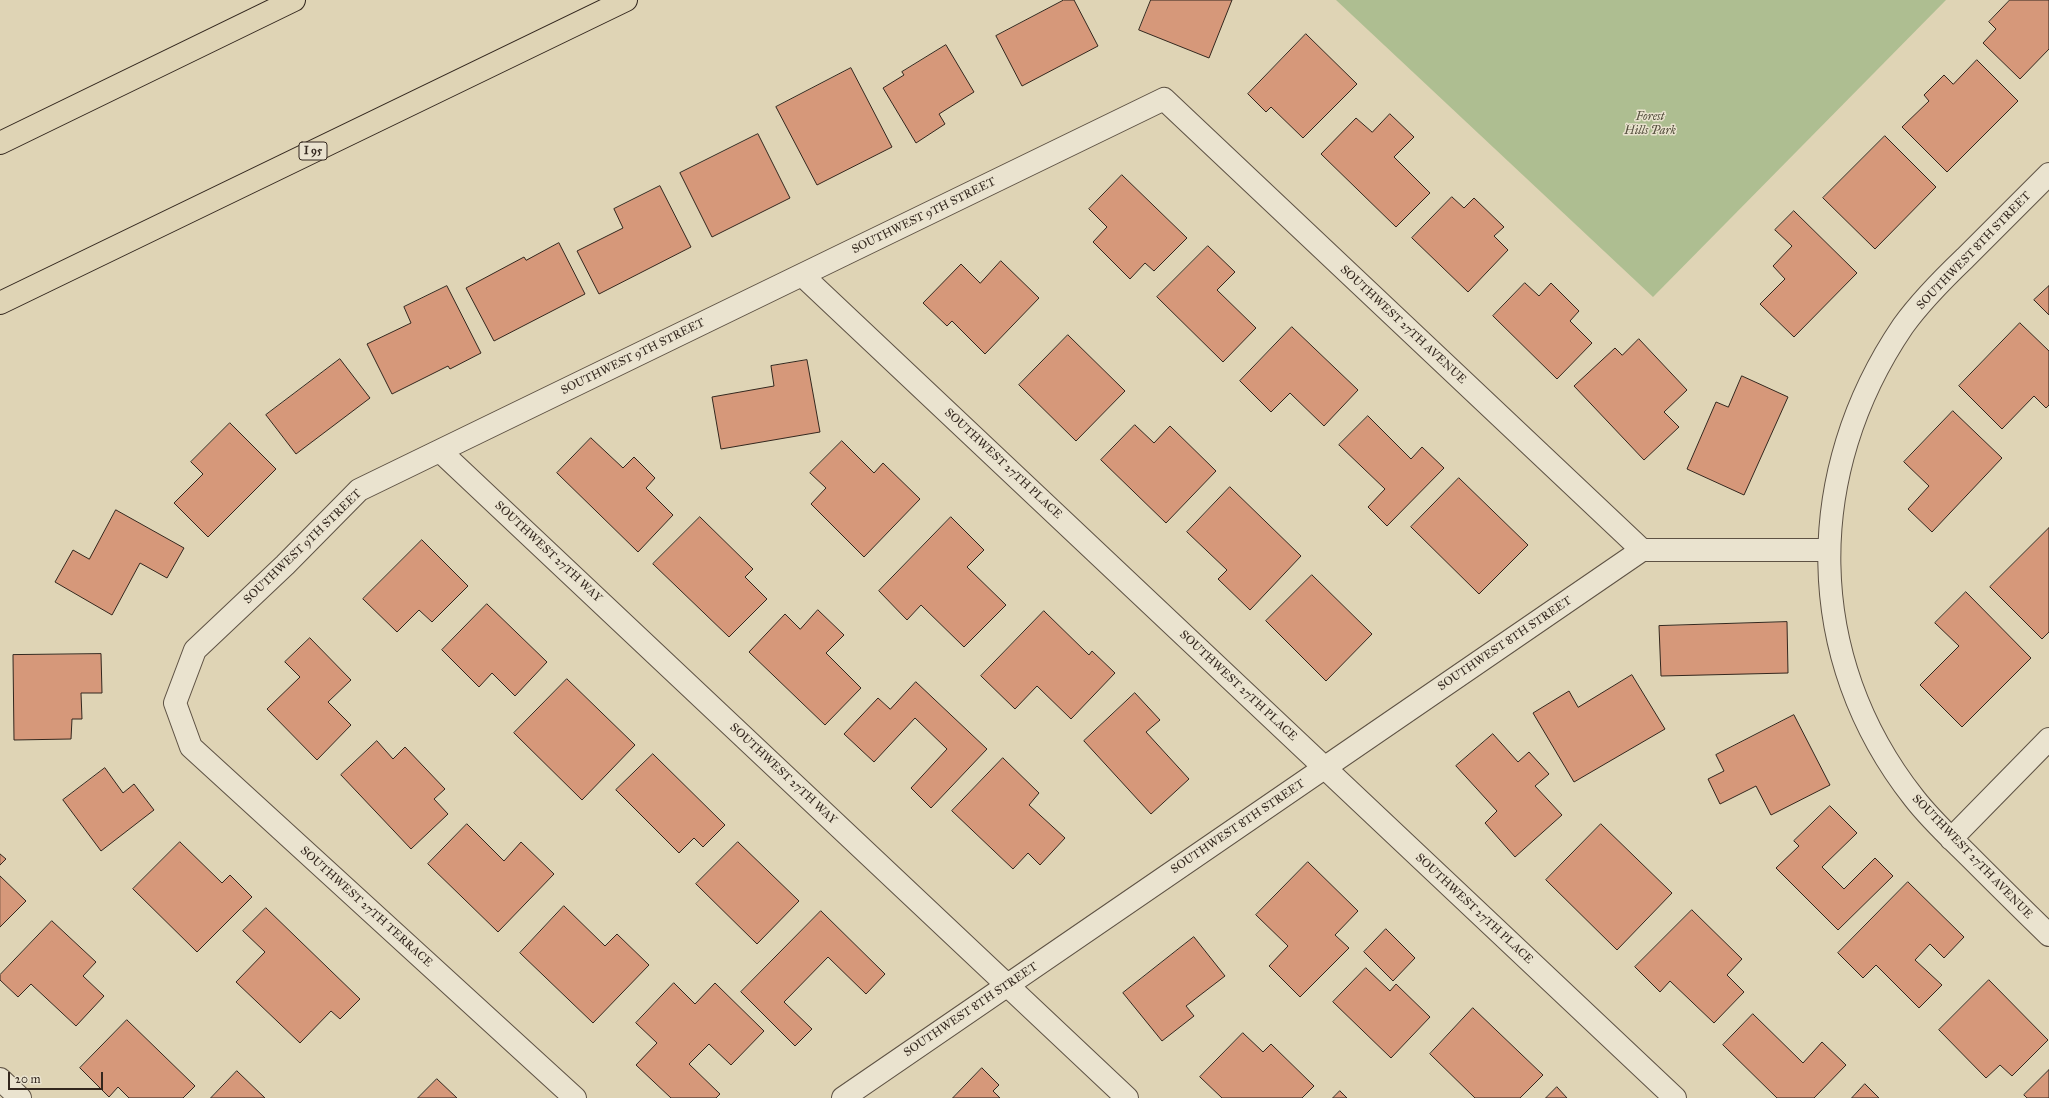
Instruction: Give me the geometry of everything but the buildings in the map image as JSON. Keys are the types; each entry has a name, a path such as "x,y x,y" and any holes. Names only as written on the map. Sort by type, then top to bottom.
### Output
{"highway":[{"path":"0,143 294,0"},
{"name":"I 95","path":"0,303 626,0"}],"street":[{"name":"SOUTHWEST 9TH STREET","path":"175,703 196,650 285,565 359,490 1164,99"},
{"name":"SOUTHWEST 27TH AVENUE","path":"1164,99 1642,550"},
{"name":"SOUTHWEST 8TH STREET","path":"1829,550 1830,523 1838,470 1853,419 1876,370 1904,324 1930,292 2049,174"},
{"name":"SOUTHWEST 27TH PLACE","path":"802,275 1675,1098"},
{"name":"SOUTHWEST 27TH WAY","path":"440,451 1127,1098"},
{"path":"1642,550 1829,550"},
{"name":"SOUTHWEST 8TH STREET","path":"843,1098 1642,550"},
{"name":"SOUTHWEST 27TH AVENUE","path":"1829,550 1830,577 1836,630 1850,682 1860,707 1884,755 1915,799 1952,839 2049,935"},
{"name":"SOUTHWEST 27TH TERRACE","path":"175,703 191,747 575,1098"},
{"path":"1952,839 2049,739"},
{"path":"0,1079 20,1098"}],"green space":[{"name":"Forest Hills Park","path":"1336,0 1946,0 1653,297"}]}
